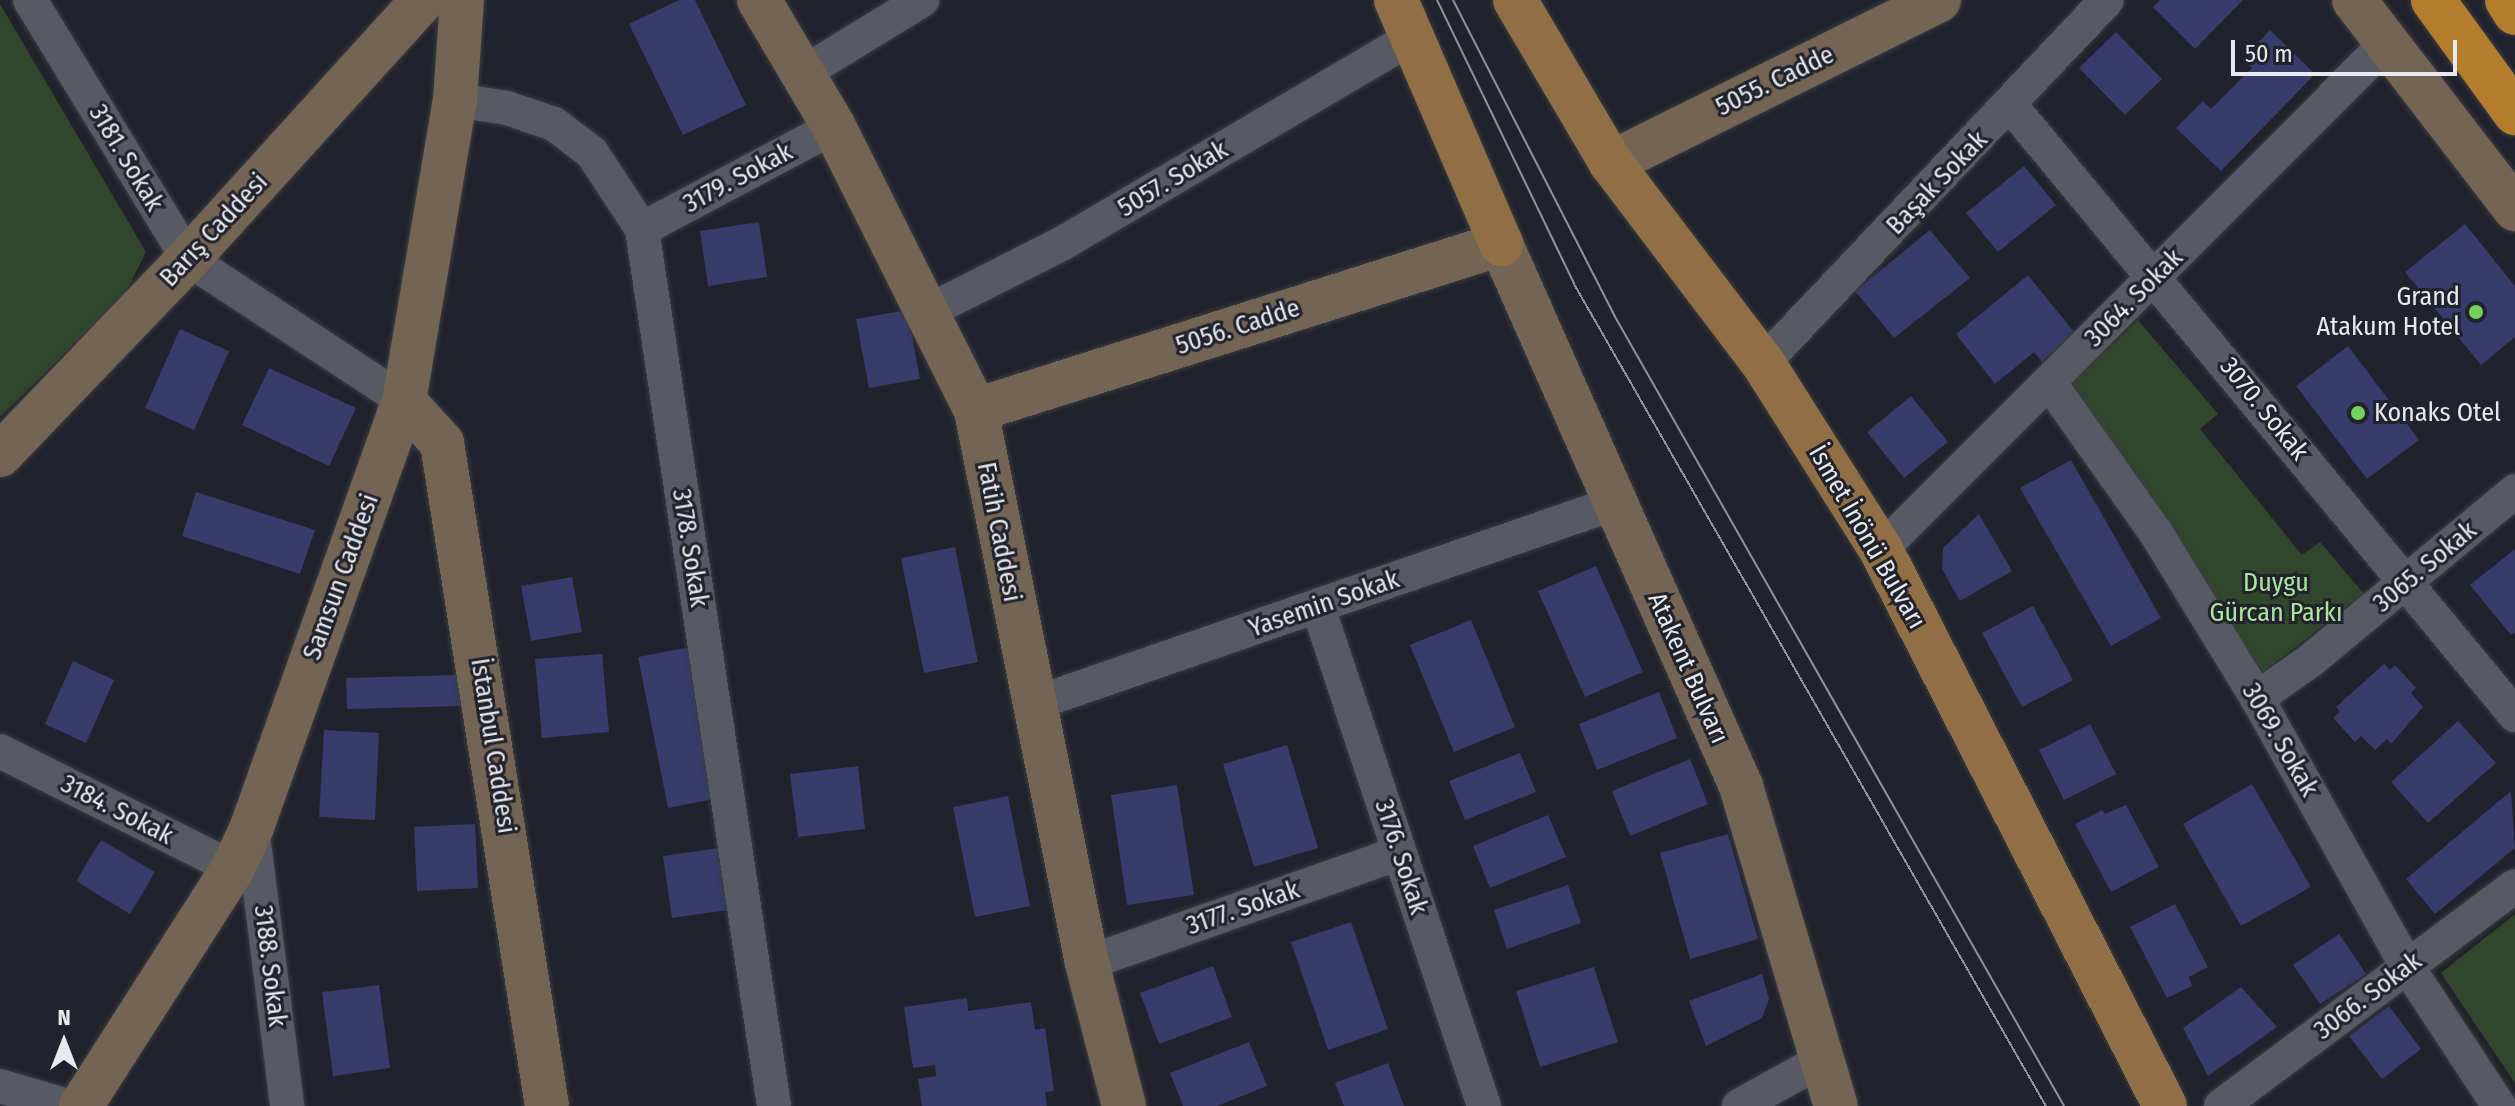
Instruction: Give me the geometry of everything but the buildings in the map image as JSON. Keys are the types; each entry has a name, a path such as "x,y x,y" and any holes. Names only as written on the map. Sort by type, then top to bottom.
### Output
{"highway":[{"path":"2433,0 2515,113"},
{"path":"2507,0 2515,13"}],"main road":[{"name":"İsmet İnönü Bulvarı","path":"1515,0 1611,163 1763,363 1881,550 2165,1106"},
{"path":"1405,18 1501,244"}],"street":[{"name":"3181. Sokak","path":"30,0 188,259 404,401"},
{"name":"Barış Caddesi","path":"0,455 188,259 423,0"},
{"name":"Samsun Caddesi","path":"81,1106 233,868 252,827 404,401 455,100 462,0"},
{"name":"Fatih Caddesi","path":"759,0 834,127 976,410 1087,963 1124,1106"},
{"path":"803,73 922,0"},
{"name":"5055. Cadde","path":"1611,163 1939,0"},
{"name":"Başak Sokak","path":"1763,363 2011,106 2107,0"},
{"path":"2354,0 2515,209"},
{"name":"5057. Sokak","path":"927,312 1063,243 1405,18"},
{"name":"3064. Sokak","path":"1881,550 2386,44"},
{"name":"3178. Sokak","path":"455,100 507,108 554,124 592,153 642,229 774,1106"},
{"name":"3070. Sokak","path":"2011,106 2156,277 2515,715"},
{"name":"3179. Sokak","path":"642,229 834,127"},
{"name":"5056. Cadde","path":"976,410 1501,244"},
{"name":"Atakent Bulvarı","path":"1501,244 1741,786 1836,1106"},
{"name":"3069. Sokak","path":"2049,382 2156,533 2257,698 2407,966 2499,1106"},
{"name":"İstanbul Caddesi","path":"404,401 442,443 547,1106"},
{"name":"3065. Sokak","path":"2257,698 2407,583 2515,491"},
{"name":"Yasemin Sokak","path":"1033,704 1615,503"},
{"name":"3176. Sokak","path":"1318,607 1484,1106"},
{"name":"3184. Sokak","path":"0,751 233,868"},
{"name":"3188. Sokak","path":"252,827 287,1106"},
{"name":"3177. Sokak","path":"1087,963 1399,853"},
{"name":"3066. Sokak","path":"2221,1106 2515,886"},
{"path":"1739,1106 1824,1059"},
{"path":"0,1086 68,1106"}],"green space":[{"path":"0,4 146,252 125,294 0,417"},
{"name":"Duygu Gürcan Parkı","path":"2138,320 2218,414 2200,429 2302,555 2320,542 2364,594 2263,672 2072,383"},
{"path":"2515,914 2515,1083 2441,973"}],"tram line":[{"path":"1437,0 1574,284 2046,1106"},
{"path":"1453,0 1614,315 2064,1106"}],"place":[{"name":"Grand Atakum Hotel","path":"2476,312"},
{"name":"Konaks Otel","path":"2358,413"}]}
